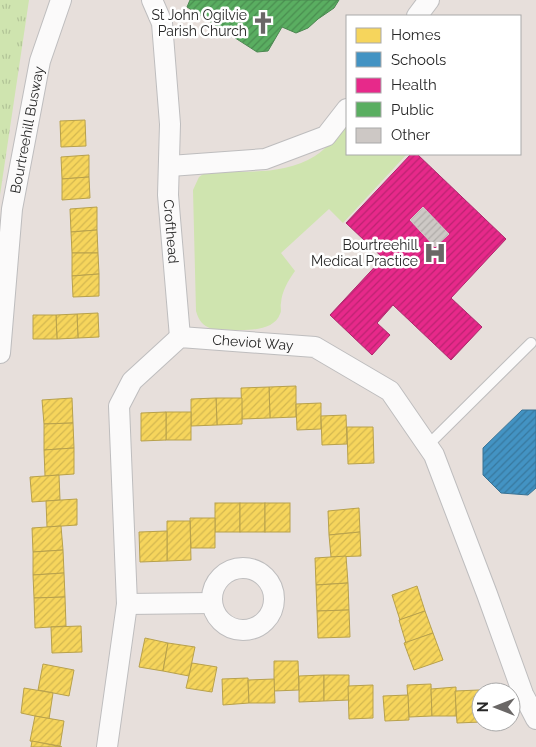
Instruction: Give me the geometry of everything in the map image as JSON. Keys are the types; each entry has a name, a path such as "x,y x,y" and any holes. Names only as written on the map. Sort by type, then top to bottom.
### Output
{"street":[{"name":"Bourtreehill Busway","path":"0,353 12,209 40,61 61,0"},
{"name":"Crofthead","path":"152,0 162,23 170,124 168,195 180,337"},
{"path":"418,15 429,0"},
{"path":"170,166 265,159 326,136 346,110"},
{"path":"106,747 127,604 118,406 132,380 180,337"},
{"name":"Cheviot Way","path":"180,337 316,347 390,391 434,455 488,594 523,694 536,718"},
{"path":"127,604 212,603"}],"lane":[{"path":"427,446 531,343"}],"green space":[{"path":"0,0 29,0 0,195"},
{"path":"346,124 346,155 406,155 343,223 329,209 281,253 295,271 284,290 281,313 276,321 269,326 250,330 212,329 203,324 196,311 193,190 199,177 206,172 248,172 289,167 315,156 332,141"}],"building: Homes":[{"path":"85,120 86,146 61,147 60,121"},
{"path":"89,155 89,177 62,179 61,157"},
{"path":"89,177 90,198 62,200 62,179"},
{"path":"97,207 97,230 71,232 70,209"},
{"path":"97,230 98,253 72,253 71,232"},
{"path":"72,253 98,253 99,274 72,276"},
{"path":"99,274 99,296 73,297 72,276"},
{"path":"98,313 99,337 78,338 77,314"},
{"path":"77,314 78,338 57,339 56,315"},
{"path":"33,315 56,315 57,339 33,339"},
{"path":"296,386 296,417 270,418 269,387"},
{"path":"269,387 270,418 242,419 241,388"},
{"path":"72,398 73,423 44,424 42,400"},
{"path":"216,398 242,398 242,424 217,425"},
{"path":"216,398 217,425 191,426 191,399"},
{"path":"321,403 321,429 297,430 296,404"},
{"path":"166,412 191,412 191,440 166,440"},
{"path":"166,412 166,440 141,441 141,413"},
{"path":"346,415 347,444 322,445 321,416"},
{"path":"73,423 74,448 44,450 44,424"},
{"path":"347,427 373,427 374,463 348,464"},
{"path":"74,448 74,474 45,476 44,450"},
{"path":"59,475 60,500 32,502 30,477"},
{"path":"77,499 77,525 47,527 46,501"},
{"path":"215,503 240,503 240,532 215,532"},
{"path":"240,503 265,503 265,532 240,532"},
{"path":"265,503 290,503 290,532 265,532"},
{"path":"359,508 360,532 329,535 328,511"},
{"path":"190,518 215,518 215,548 191,548"},
{"path":"167,521 190,521 191,560 167,561"},
{"path":"61,526 63,550 33,552 32,528"},
{"path":"167,531 167,561 140,562 139,532"},
{"path":"360,532 361,556 331,557 329,535"},
{"path":"63,550 64,573 33,575 33,552"},
{"path":"346,556 348,583 316,585 315,558"},
{"path":"64,573 65,597 34,598 33,575"},
{"path":"348,583 349,610 317,611 316,585"},
{"path":"417,586 425,611 400,620 392,595"},
{"path":"65,597 66,626 35,628 34,598"},
{"path":"349,610 350,637 318,638 317,611"},
{"path":"425,611 433,633 406,643 399,620"},
{"path":"81,626 82,652 52,653 51,627"},
{"path":"433,633 443,660 414,670 404,643"},
{"path":"145,638 168,643 163,671 139,667"},
{"path":"168,643 195,647 189,676 163,671"},
{"path":"274,661 298,661 299,690 274,691"},
{"path":"192,663 217,667 212,692 186,688"},
{"path":"43,664 74,670 69,696 38,690"},
{"path":"324,675 324,701 299,702 299,676"},
{"path":"324,675 349,675 349,700 324,701"},
{"path":"248,678 249,703 223,705 222,679"},
{"path":"274,679 275,703 249,703 248,680"},
{"path":"431,684 432,716 409,717 407,685"},
{"path":"373,685 373,718 349,719 348,686"},
{"path":"456,687 456,716 432,716 431,689"},
{"path":"24,688 53,693 49,719 21,713"},
{"path":"471,690 471,722 457,723 455,691"},
{"path":"408,695 409,720 385,721 383,696"},
{"path":"35,716 64,721 60,746 30,741"},
{"path":"32,741 62,747 31,747"}],"building: Schools":[{"path":"522,410 536,410 536,488 528,495 501,493 483,475 483,448"}],"building: Health":[{"name":"Bourtreehill Medical Practice","path":"410,155 418,155 506,239 451,298 482,327 451,360 393,305 377,323 390,335 372,355 330,315 383,258 346,223","holes":["423,207 449,234 435,247 410,220"]}],"building: Public":[{"name":"St John Ogilvie Parish Church","path":"190,0 339,0 334,8 308,28 296,33 282,27 268,51 257,52 187,7"}],"building: Other":[{"path":"423,207 449,234 435,247 410,220"}],"place":[{"name":"St John Ogilvie Parish Church","path":"263,23"},
{"name":"Bourtreehill Medical Practice","path":"435,253"}]}
